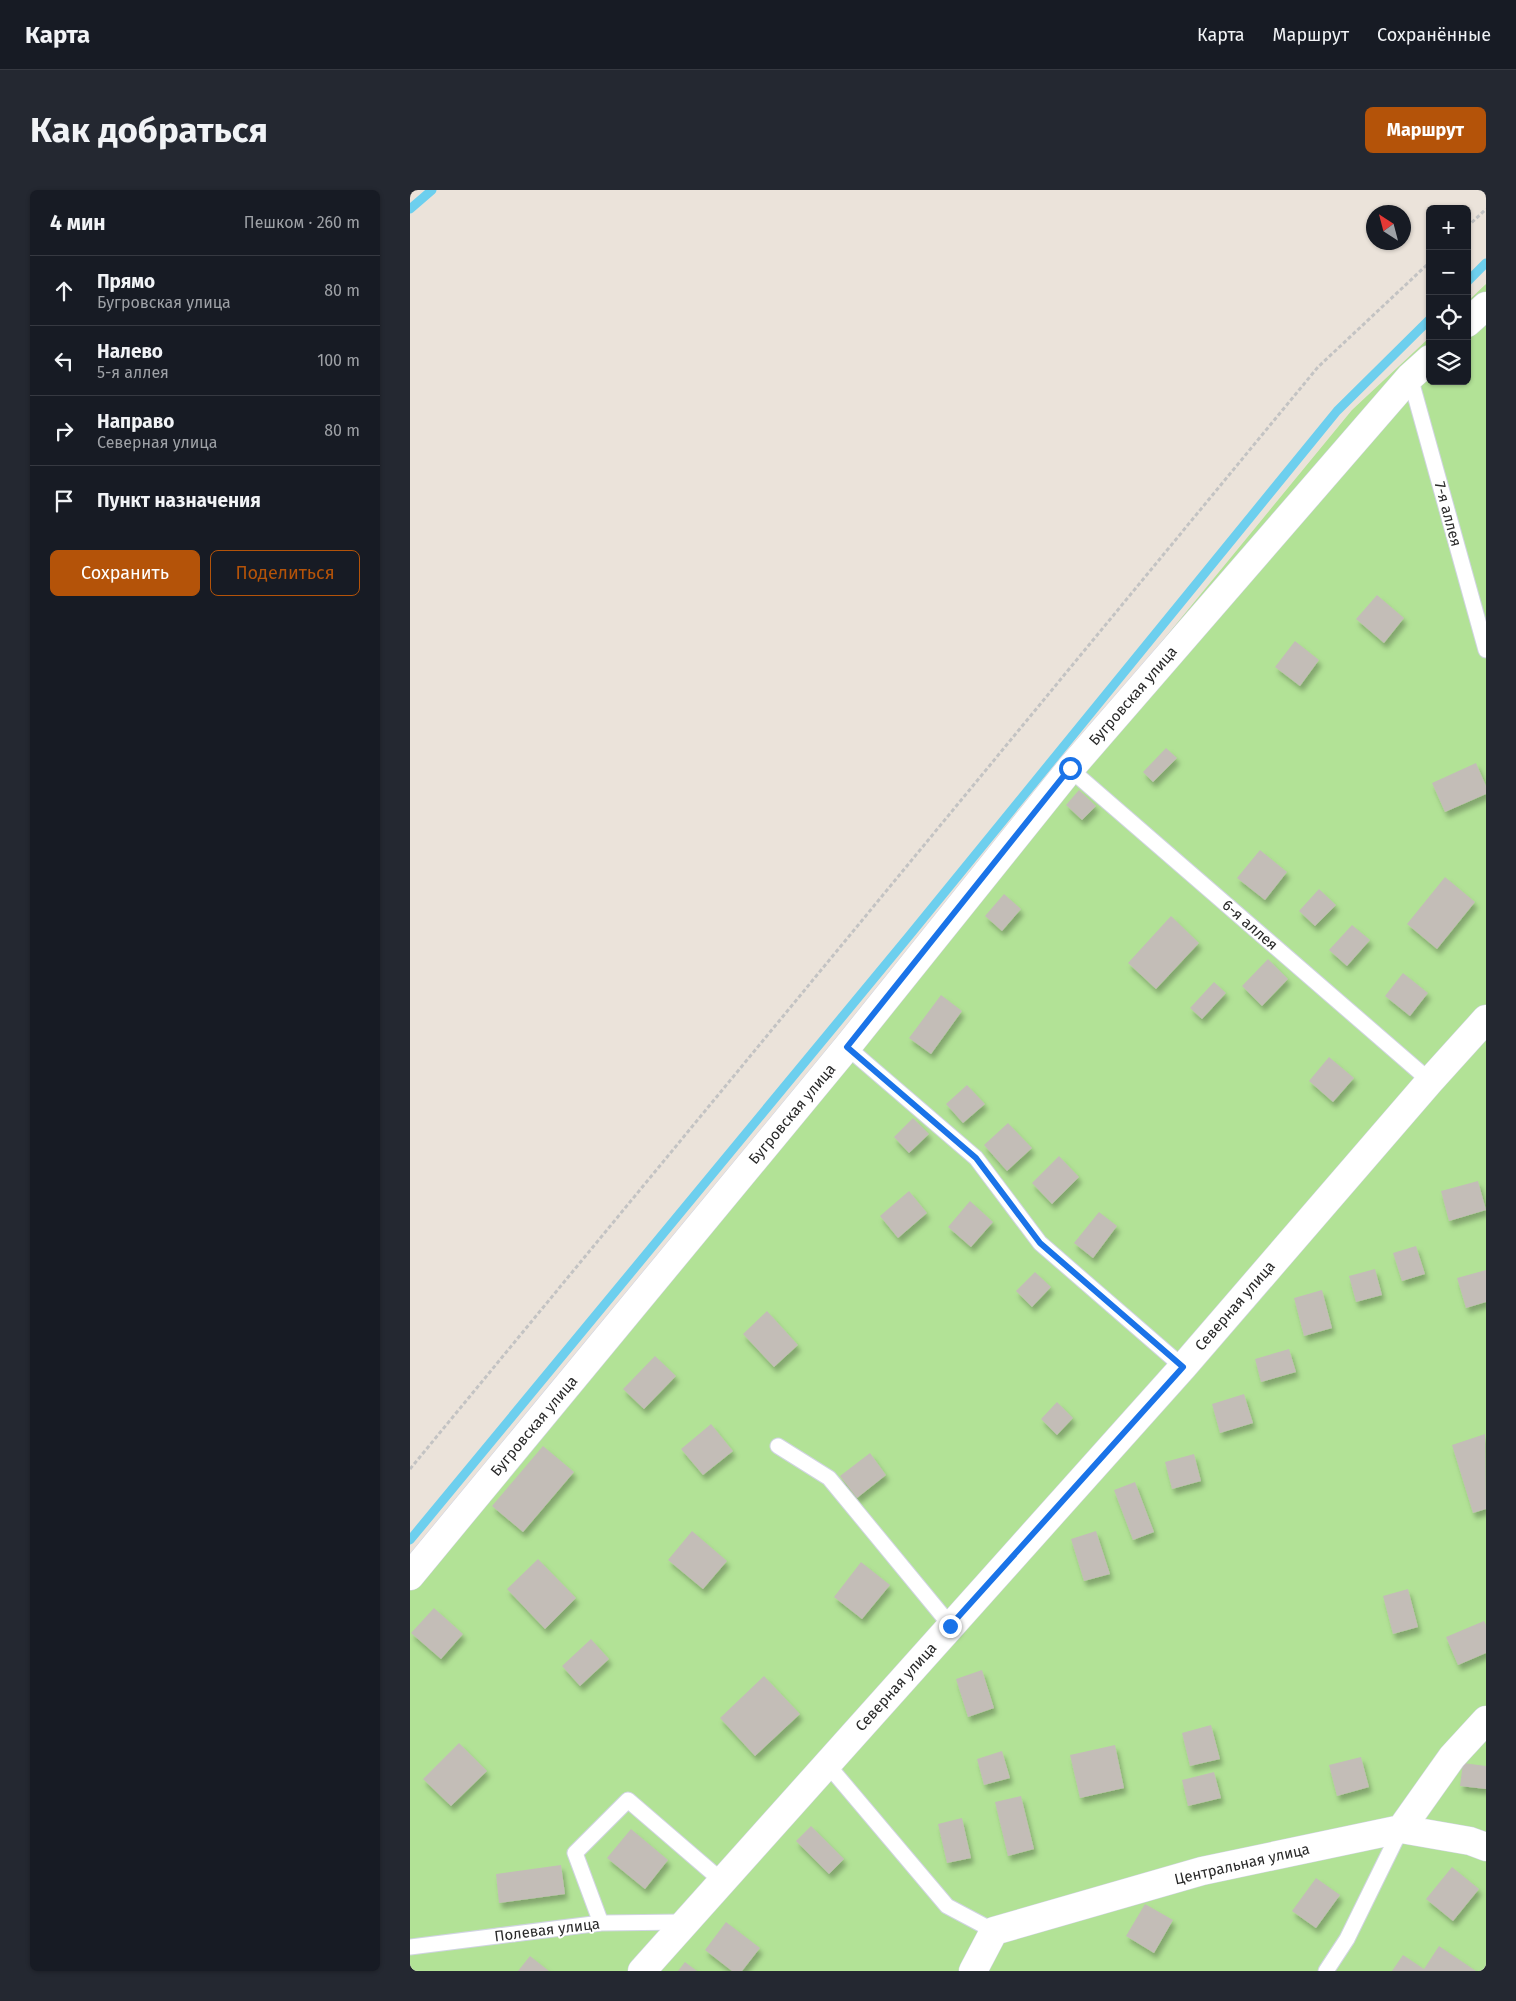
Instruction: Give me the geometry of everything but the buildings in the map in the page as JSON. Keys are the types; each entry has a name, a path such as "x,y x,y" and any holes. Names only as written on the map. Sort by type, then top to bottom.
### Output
{"street":[{"path":"1471,319 1486,306"},
{"name":"Бугровская улица","path":"410,1576 847,1047 1070,768 1420,368"},
{"name":"Северная улица","path":"642,1971 1183,1367 1430,1081 1486,1019"},
{"path":"1486,1720 1452,1757 1401,1829 1470,1841 1486,1847"},
{"name":"Центральная улица","path":"994,1931 1202,1871 1401,1829"},
{"path":"973,1971 994,1931"}],"lane":[{"name":"7-я аллея","path":"1420,368 1486,650"},
{"name":"6-я аллея","path":"1070,768 1430,1081"},
{"path":"847,1047 976,1158 1040,1243 1183,1367"},
{"path":"778,1446 829,1478 950,1626"},
{"path":"827,1764 947,1906 994,1931"},
{"path":"602,1923 576,1853 628,1800 722,1881"},
{"path":"1326,1971 1347,1939 1401,1829"},
{"name":"Полевая улица","path":"410,1947 602,1923 685,1922"}],"path":[{"path":"1471,223 1486,209"},
{"path":"410,1469 1318,367 1426,266"}],"green space":[{"path":"1486,284 1486,1971 410,1971 410,1557 1352,410 1426,341 1426,385 1471,385 1471,298"}],"waterway":[{"path":"410,209 432,190"},
{"path":"1471,278 1486,263"},
{"path":"410,1540 909,936 1337,411 1426,323"}],"route":[{"path":"950,1626 1183,1367 1040,1243 976,1158 847,1047 1070,768"}]}
